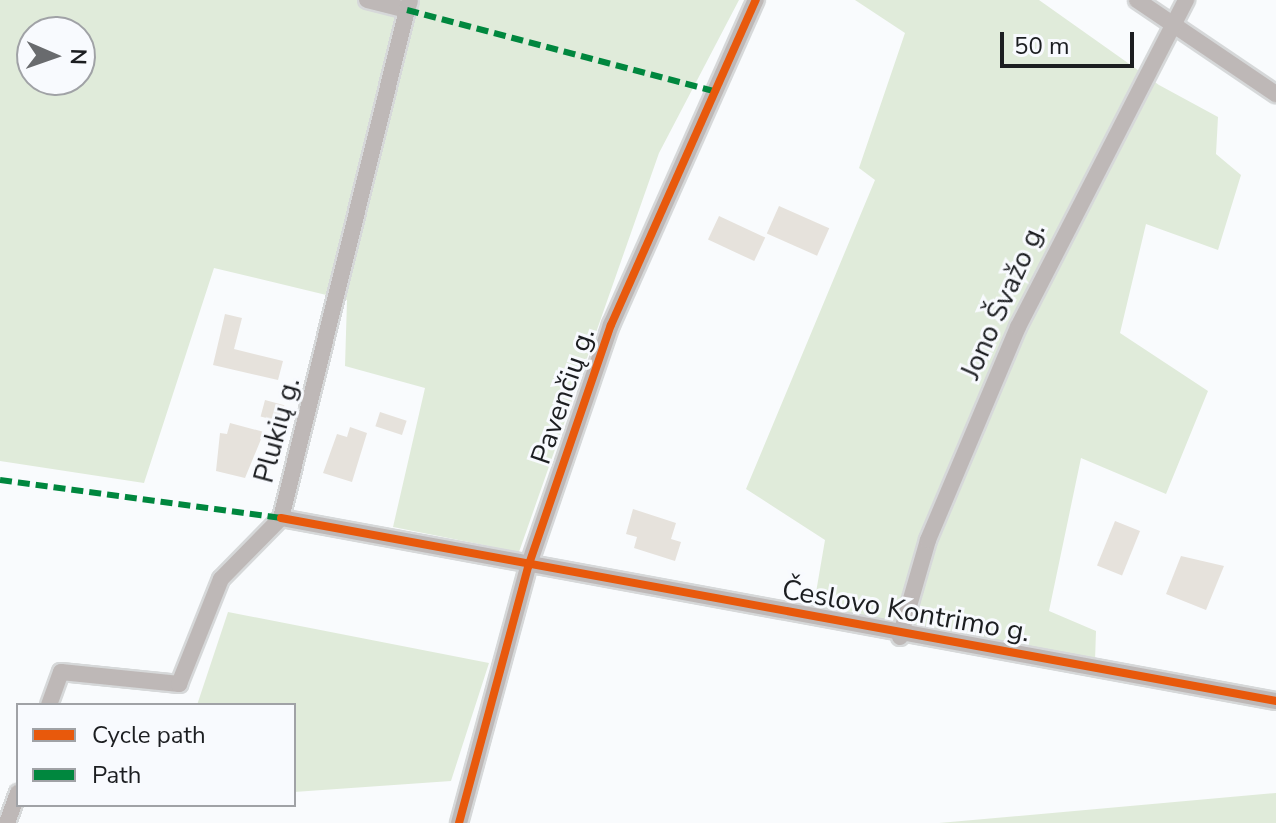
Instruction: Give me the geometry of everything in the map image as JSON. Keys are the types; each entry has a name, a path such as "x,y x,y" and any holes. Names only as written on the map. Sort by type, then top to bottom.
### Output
{"street":[{"path":"367,0 408,5"},
{"name":"Pavenčių g.","path":"459,823 528,567 611,325 756,0"},
{"path":"1137,0 1276,94"},
{"name":"Jono Švažo g.","path":"900,637 928,540 1018,327 1171,22 1186,0"},
{"name":"Plukių g.","path":"50,703 61,672 179,684 221,579 281,518 408,5"},
{"name":"Česlovo Kontrimo g.","path":"281,518 900,637 1276,701"},
{"path":"7,823 16,798"}],"green space":[{"path":"0,0 739,0 659,153 519,552 393,527 425,388 345,366 347,300 214,268 144,483 0,461"},
{"path":"855,0 1039,0 1159,85 1218,117 1216,154 1241,175 1218,250 1146,224 1120,333 1208,391 1166,494 1081,458 1049,611 1096,631 1095,661 813,610 825,540 746,489 875,180 859,168 905,33"},
{"path":"228,612 489,663 451,781 296,792 296,703 198,703"},
{"path":"1276,793 1276,823 939,823"}],"building":[{"path":"779,206 829,228 817,256 767,233"},
{"path":"719,216 765,238 754,261 708,240"},
{"path":"225,314 242,318 234,349 283,361 278,380 213,365"},
{"path":"265,400 284,405 280,422 261,416"},
{"path":"380,412 407,421 402,435 375,426"},
{"path":"230,423 264,432 245,478 216,471 220,433 227,434"},
{"path":"350,427 367,433 352,482 323,473 337,434 347,437"},
{"path":"633,509 676,523 671,539 681,542 675,561 634,548 637,537 626,534"},
{"path":"1115,521 1140,531 1122,576 1097,566"},
{"path":"1181,556 1224,566 1206,610 1166,594"}],"marked path":[{"path":"407,10 713,91"},
{"path":"0,480 281,518"}],"cycle path":[{"path":"459,823 528,567 611,325 756,0"},
{"path":"281,518 1276,701"}]}
